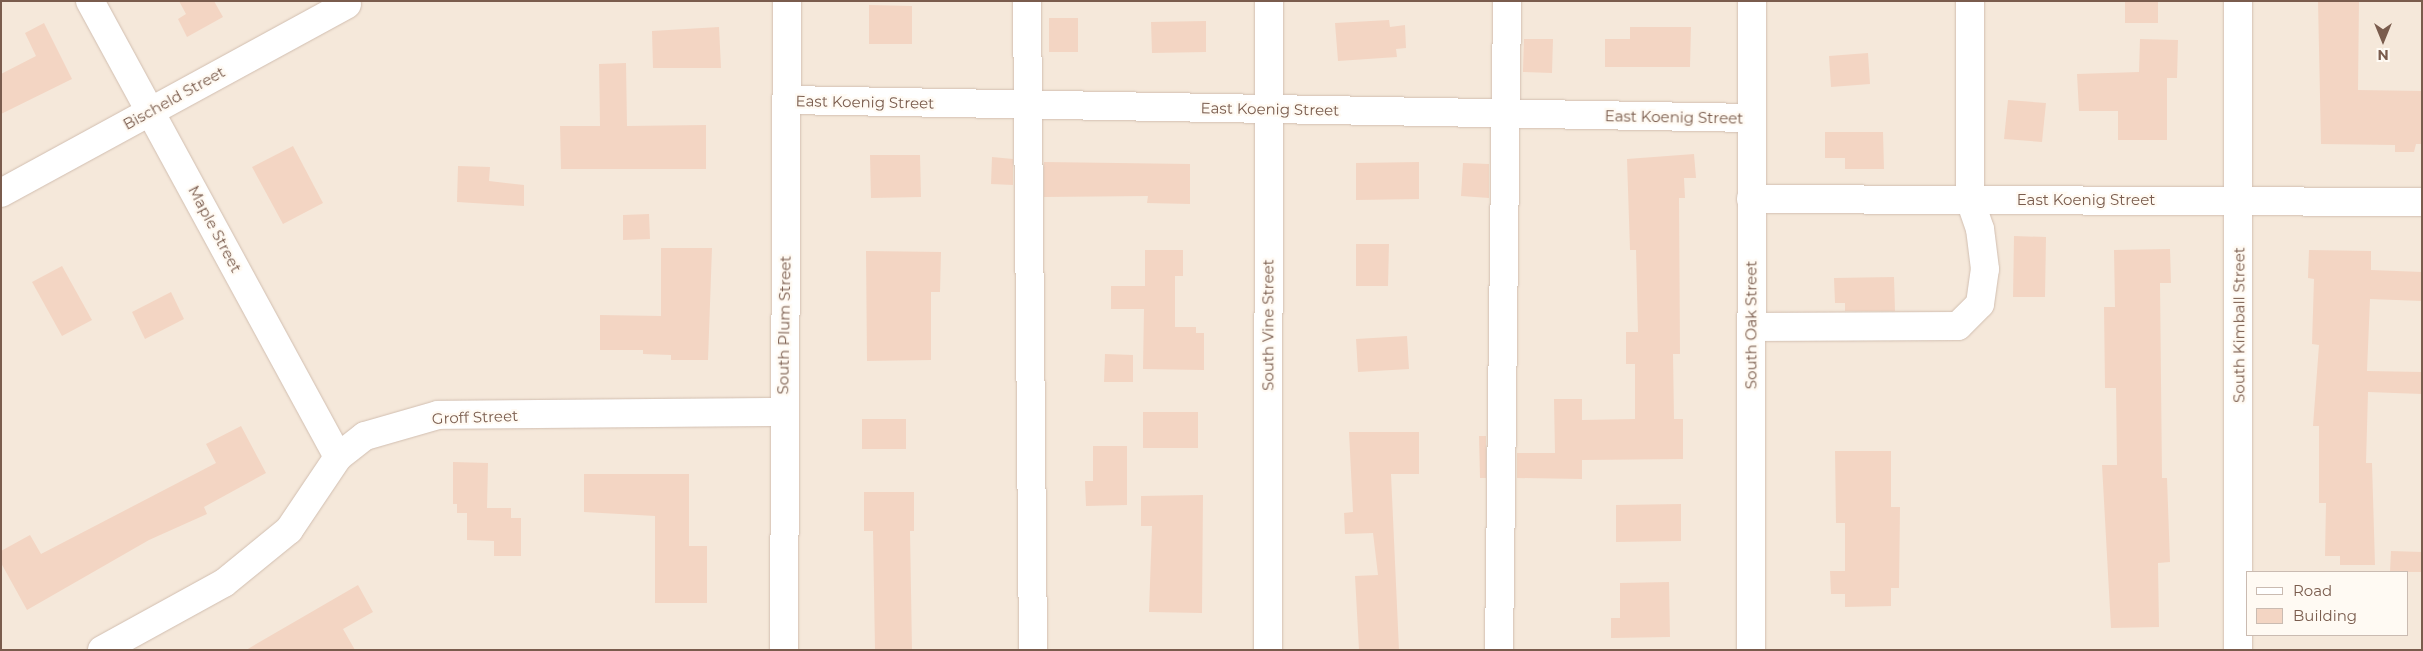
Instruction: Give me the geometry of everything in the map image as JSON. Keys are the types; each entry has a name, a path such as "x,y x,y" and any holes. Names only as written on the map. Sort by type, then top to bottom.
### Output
{"street":[{"name":"Maple Street","path":"90,1 152,110 338,458"},
{"name":"South Plum Street","path":"784,650 783,412 788,100 787,1"},
{"path":"1027,1 1033,650"},
{"name":"South Vine Street","path":"1268,650 1267,109 1269,1"},
{"path":"1500,650 1507,1"},
{"name":"South Oak Street","path":"1751,650 1752,1"},
{"path":"1751,327 1958,326 1980,304 1986,270 1980,229 1970,200 1970,1"},
{"name":"South Kimball Street","path":"2238,1 2238,650"},
{"name":"Bischeld Street","path":"1,193 347,4"},
{"name":"East Koenig Street","path":"788,100 1751,118"},
{"name":"East Koenig Street","path":"1751,199 2422,202"},
{"name":"Groff Street","path":"102,650 224,583 289,530 338,458 365,436 438,415 783,412"}],"shaded area":[{"path":"1,1 2422,1 2422,650 1,650"}],"building":[{"path":"179,1 214,1 223,17 187,37 178,19 186,14"},
{"path":"2125,1 2158,1 2158,23 2125,23"},
{"path":"2318,1 2359,1 2358,90 2422,91 2422,144 2416,144 2414,152 2395,152 2395,145 2321,144"},
{"path":"869,5 912,6 912,44 869,44"},
{"path":"1049,18 1078,18 1078,52 1049,52"},
{"path":"1389,20 1390,27 1405,25 1406,48 1396,49 1397,57 1338,61 1335,23"},
{"path":"1206,21 1206,52 1152,53 1151,22"},
{"path":"44,23 72,79 1,114 1,74 36,56 25,33"},
{"path":"719,27 721,68 653,68 652,31"},
{"path":"1630,27 1691,27 1690,67 1605,67 1605,39 1630,39"},
{"path":"1524,39 1553,39 1552,73 1523,72"},
{"path":"2140,39 2178,40 2177,78 2167,78 2167,140 2118,140 2118,111 2079,111 2077,74 2139,72"},
{"path":"1868,53 1870,84 1831,87 1829,56"},
{"path":"626,63 627,126 706,125 706,169 561,169 560,126 600,126 599,64"},
{"path":"2008,100 2046,103 2042,142 2004,139"},
{"path":"1825,132 1883,132 1884,169 1845,169 1845,158 1825,158"},
{"path":"293,146 323,203 283,224 252,167"},
{"path":"1694,154 1696,178 1684,178 1685,198 1679,198 1680,354 1673,354 1674,419 1683,419 1683,459 1582,460 1582,479 1517,478 1517,453 1555,453 1554,399 1582,399 1582,420 1635,419 1635,364 1626,364 1626,332 1638,332 1636,250 1630,250 1627,159"},
{"path":"870,155 920,155 921,197 871,198"},
{"path":"992,157 1013,159 1013,185 991,184"},
{"path":"1044,162 1190,164 1190,204 1147,203 1148,196 1044,197"},
{"path":"1419,162 1419,199 1356,200 1356,163"},
{"path":"1463,163 1489,164 1489,198 1461,196"},
{"path":"458,166 490,167 489,181 524,185 524,206 457,202"},
{"path":"649,214 650,239 623,240 623,215"},
{"path":"2014,236 2046,237 2045,297 2013,297"},
{"path":"1356,244 1389,244 1388,286 1356,286"},
{"path":"661,248 712,248 708,360 671,360 671,355 643,354 643,350 600,350 600,315 661,316"},
{"path":"2170,249 2171,283 2160,283 2162,478 2167,478 2170,562 2158,563 2159,627 2111,628 2102,465 2117,465 2116,388 2105,388 2104,307 2115,307 2114,250"},
{"path":"1145,250 1183,250 1183,276 1175,276 1175,327 1196,327 1196,333 1204,333 1204,370 1143,369 1144,309 1111,309 1111,286 1145,286"},
{"path":"2309,250 2371,251 2371,270 2422,272 2422,301 2370,299 2367,371 2422,372 2422,394 2368,392 2366,463 2372,463 2375,565 2340,565 2340,556 2325,556 2326,503 2319,503 2319,426 2313,426 2319,345 2312,344 2314,279 2308,278"},
{"path":"866,251 941,252 940,292 931,292 931,360 867,361"},
{"path":"62,266 92,320 62,336 32,282"},
{"path":"1894,277 1895,311 1845,311 1845,303 1835,303 1834,278"},
{"path":"171,292 184,319 145,339 132,312"},
{"path":"1407,336 1409,369 1358,372 1356,339"},
{"path":"1105,354 1133,355 1133,382 1104,382"},
{"path":"1143,412 1198,412 1198,448 1143,448"},
{"path":"862,419 906,419 906,449 862,449"},
{"path":"241,426 266,473 204,507 207,514 149,540 27,610 1,563 1,551 30,535 41,554 216,463 206,444"},
{"path":"1349,432 1419,432 1419,474 1391,474 1399,650 1359,650 1355,576 1378,575 1373,533 1345,534 1344,513 1353,512"},
{"path":"1479,436 1486,436 1486,478 1480,478"},
{"path":"1093,446 1127,446 1127,505 1086,506 1085,481 1093,481"},
{"path":"1835,451 1891,451 1891,507 1900,507 1899,588 1891,588 1891,606 1845,607 1845,594 1831,594 1830,571 1845,571 1845,523 1836,523"},
{"path":"453,462 488,463 487,508 511,508 511,518 521,518 521,556 494,556 494,541 467,540 467,513 457,513 457,504 453,504"},
{"path":"584,474 689,474 689,546 707,546 707,603 655,603 655,516 584,512"},
{"path":"864,492 914,492 914,531 910,531 912,650 875,650 873,531 864,531"},
{"path":"1203,495 1202,613 1149,612 1152,526 1141,526 1141,496"},
{"path":"1681,504 1681,541 1616,542 1616,505"},
{"path":"2391,551 2422,552 2422,572 2390,571"},
{"path":"1669,582 1670,637 1611,638 1611,618 1620,618 1620,583"},
{"path":"358,585 373,612 343,629 355,650 246,650"}]}
